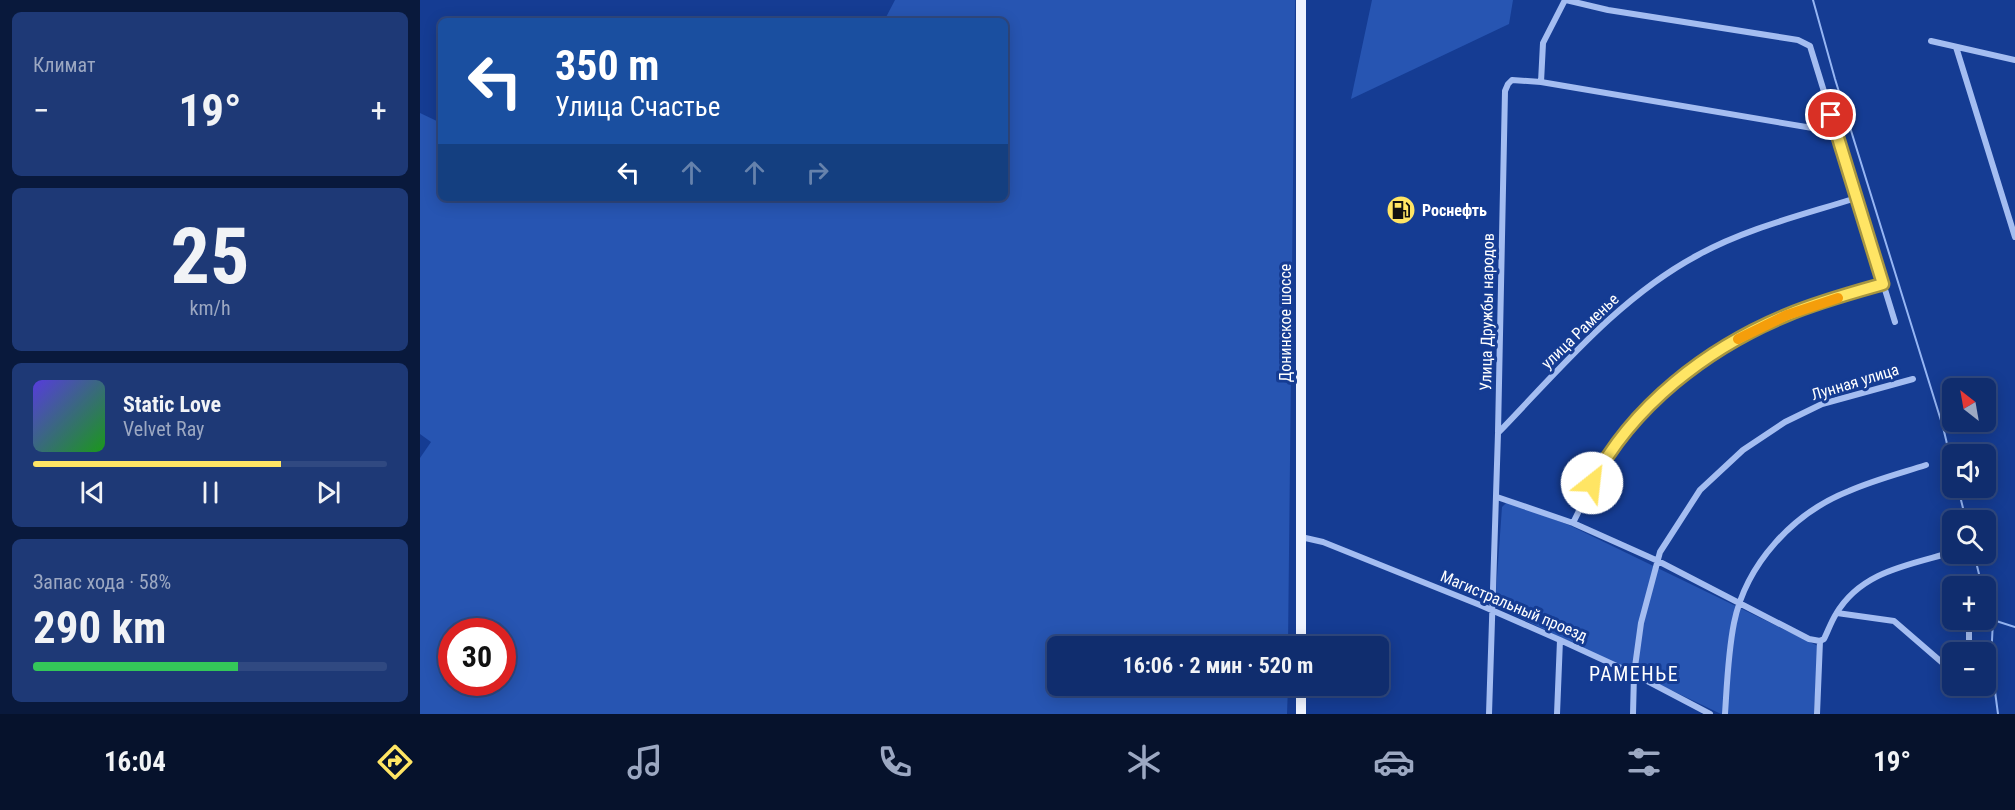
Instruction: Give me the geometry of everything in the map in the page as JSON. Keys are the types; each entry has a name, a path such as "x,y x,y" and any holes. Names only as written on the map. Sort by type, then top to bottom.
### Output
{"main road":[{"name":"Донинское шоссе","path":"1301,0 1301,636"},
{"path":"1301,696 1301,714"}],"street":[{"path":"1540,82 1543,43 1565,0 1608,10 1798,40 1810,46 1895,322"},
{"path":"1931,41 2015,60"},
{"path":"1956,47 2015,237"},
{"name":"Улица Дружбы народов","path":"1498,433 1505,91 1512,80 1540,82 1836,132"},
{"name":"улица Раменье","path":"1498,433 1611,317 1666,274 1698,255 1760,228 1856,198"},
{"path":"1573,522 1602,464 1628,429 1667,389 1695,365 1746,334 1787,315 1883,284"},
{"name":"Лунная улица","path":"1633,714 1634,674 1641,623 1660,552 1700,490 1743,450 1785,422 1822,404 1913,379"},
{"path":"1489,714 1498,433"},
{"path":"1725,714 1730,646 1739,603 1754,572 1766,554 1784,533 1805,515 1848,491 1926,465"},
{"path":"1497,497 1573,522 1658,561 1809,639 1820,641 1824,639 1836,613 1858,587 1874,577 1942,555"},
{"name":"Магистральный проезд","path":"1301,537 1323,542 1492,610 1634,674 1710,714"},
{"path":"1836,613 1894,621 1942,662"},
{"path":"1557,714 1560,640"},
{"path":"1817,714 1820,641"}],"shaded area":[{"path":"895,0 1295,0 1288,636 1047,636 1047,696 1288,696 1287,714 420,714 420,458 431,442 420,434 420,113 438,122 438,201 1008,201 1008,18 886,18"},
{"path":"1372,0 1513,0 1509,24 1351,99"},
{"path":"1507,502 1569,525 1818,646 1814,714 1721,714 1495,606 1502,507"}],"waterway":[{"path":"1813,0 1947,444"},
{"path":"1960,498 1964,510"},
{"path":"1976,564 1980,576"},
{"path":"1996,621 2015,627"},
{"path":"1993,630 1991,661 1998,714"}],"slow traffic":[{"path":"1738,339 1787,315 1838,298"}],"place":[{"name":"Роснефть","path":"1401,210"}],"district":[{"name":"РАМЕНЬЕ","path":"1634,674"}],"route":[{"path":"1592,483 1602,464 1628,429 1667,389 1695,365 1746,334 1787,315 1883,284 1831,115"}]}
